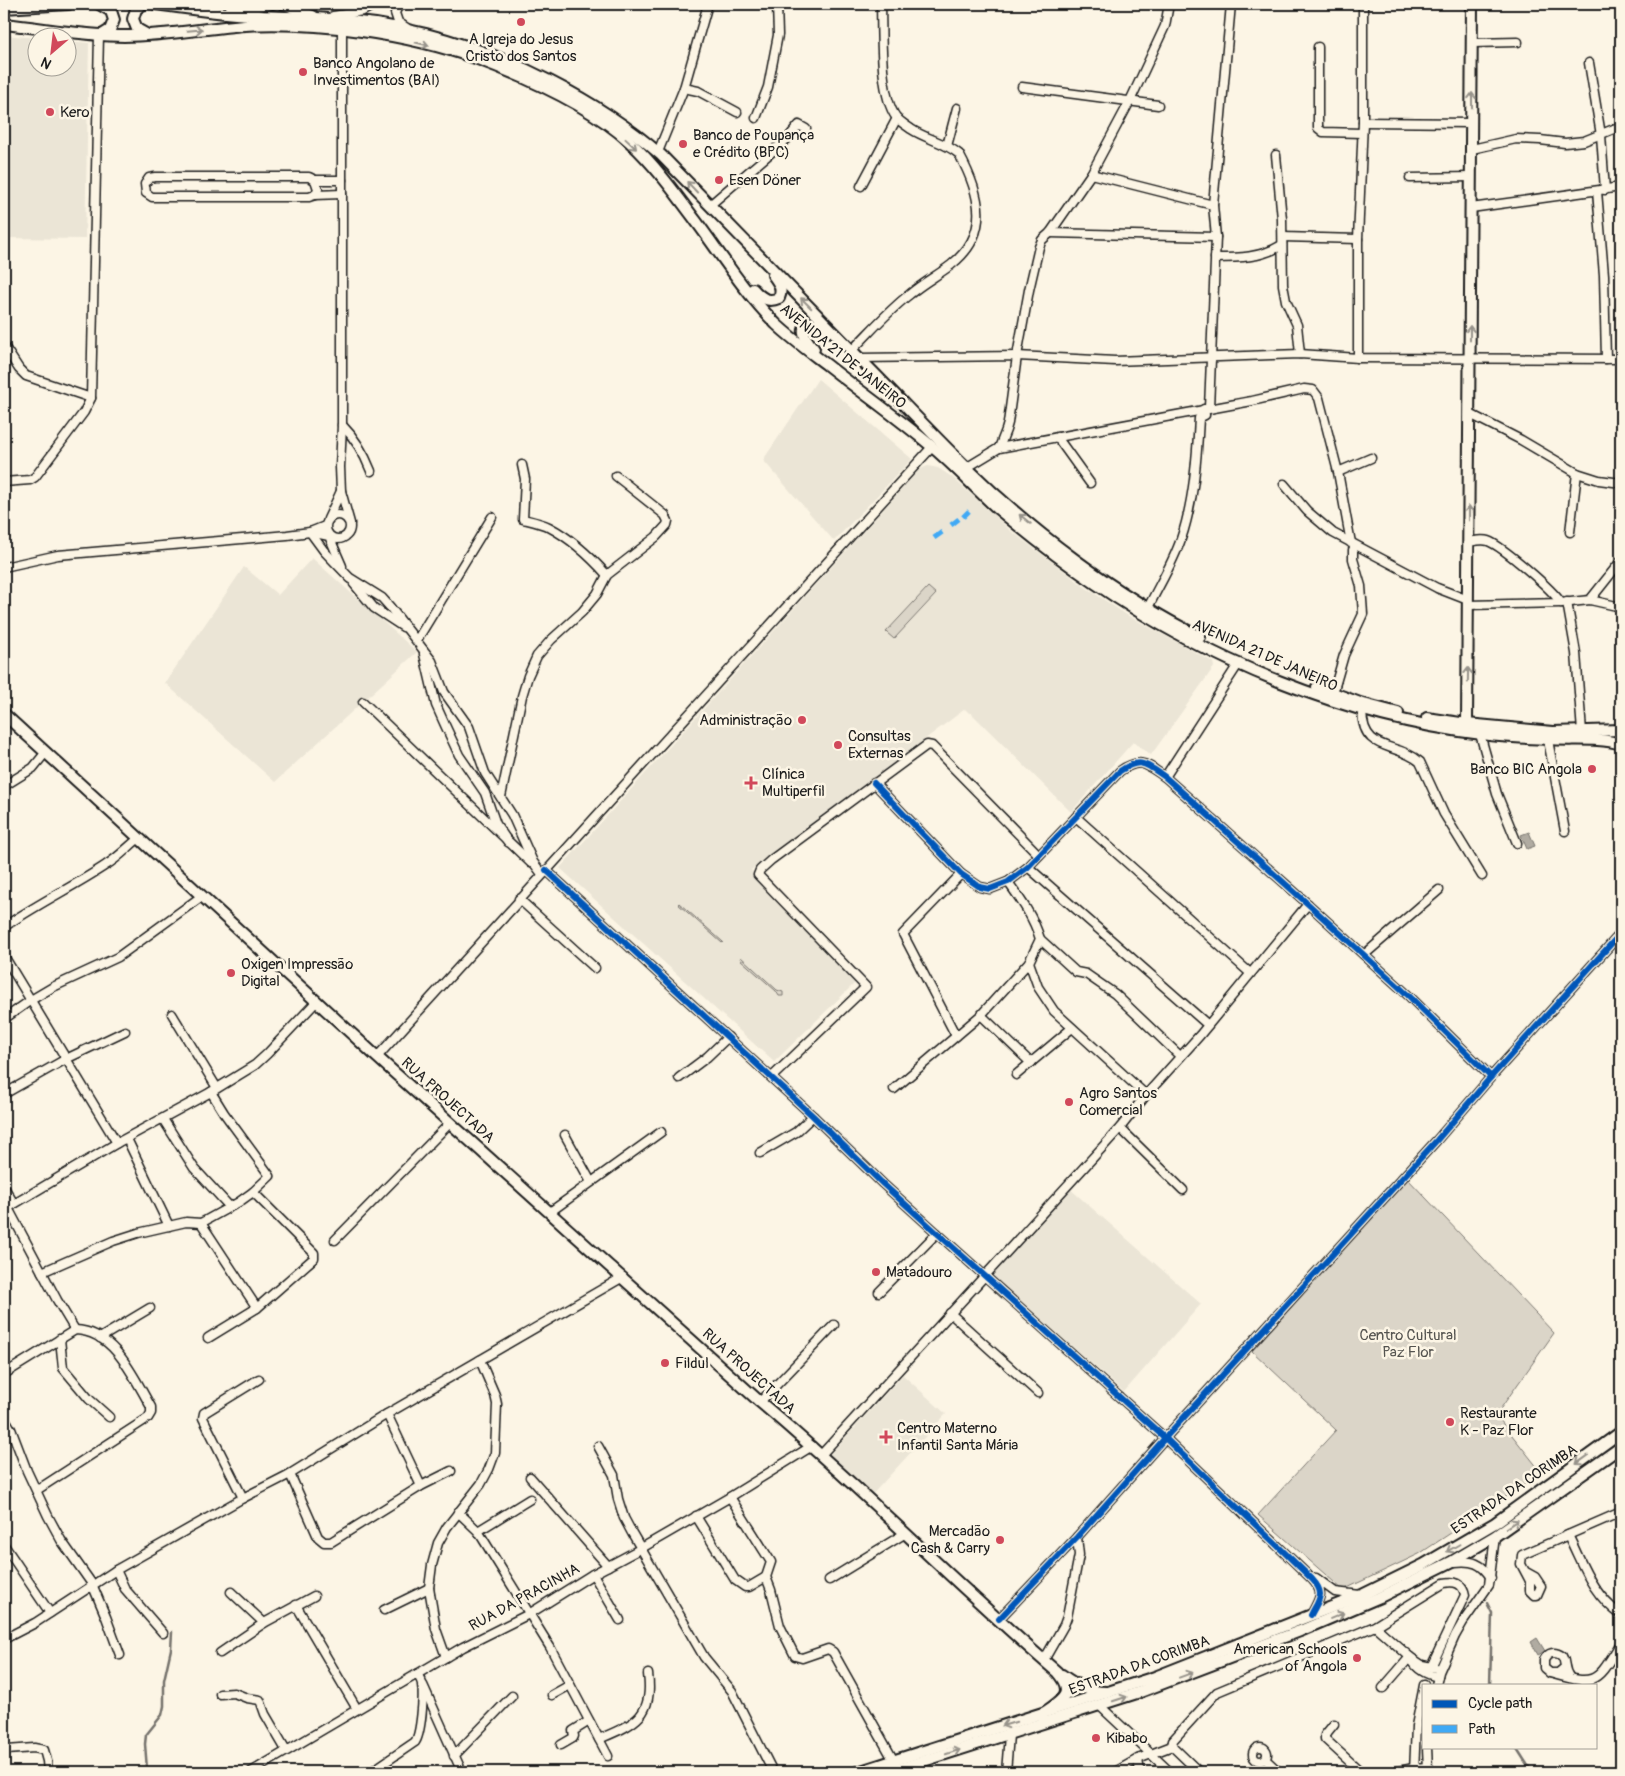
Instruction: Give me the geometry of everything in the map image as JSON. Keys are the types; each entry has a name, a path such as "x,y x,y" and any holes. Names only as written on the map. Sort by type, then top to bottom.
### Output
{"main road":[{"path":"4,8 68,4"},
{"path":"99,4 111,11 114,20 110,30 100,35"},
{"path":"143,4 136,8 132,19 137,29 146,34"},
{"name":"AVENIDA 21 DE JANEIRO","path":"155,4 248,15 319,18 425,34 500,59 548,81 585,100 658,152 966,468 1055,544 1094,573 1148,608 1194,634 1260,666 1333,693 1405,715 1467,724 1553,732 1621,730"},
{"path":"284,4 319,18"},
{"path":"1467,724 1472,4"},
{"name":"AVENIDA 21 DE JANEIRO","path":"4,24 100,35 146,34 251,25 342,29 380,34 468,56 538,85 575,104 609,126 632,144 673,190 740,281 779,326 802,346 932,446 999,509 1053,553 1098,585 1144,614 1192,641 1239,663 1362,711 1480,734 1548,740 1598,740 1621,744"},
{"path":"701,228 759,295 772,301 779,298 781,292 780,285 776,279 713,209"},
{"path":"908,428 819,356 806,341 803,331 806,327 814,324 824,328 921,422"},
{"name":"RUA PROJECTADA","path":"4,714 377,1057 760,1402 812,1446 904,1534 1057,1672 1067,1688 1066,1695 1061,1701 1041,1715"},
{"name":"ESTRADA DA CORIMBA","path":"858,1772 1155,1677 1362,1595 1423,1565 1487,1528 1621,1432"},
{"name":"ESTRADA DA CORIMBA","path":"890,1772 914,1769 1009,1735 1100,1706 1205,1668 1380,1597 1451,1562 1495,1536 1621,1447"},
{"path":"1057,1672 1085,1689 1095,1692 1112,1692"}],"street":[{"path":"203,10 236,10 270,4"},
{"path":"319,18 363,12 376,4"},
{"path":"399,4 395,13 398,22 405,28 425,34"},
{"path":"658,152 684,88 708,4"},
{"path":"756,118 768,87 775,52 778,34 777,4"},
{"path":"856,354 908,295 952,264 962,254 978,226 980,210 978,200 959,154 947,146 914,131 897,118 890,106 884,70 881,4"},
{"path":"998,448 1008,423 1017,356 1039,247 1042,240 1050,233 1091,174 1130,101 1166,26 1168,4"},
{"path":"1148,608 1174,556 1185,526 1194,481 1199,418 1204,415 1206,409 1211,357 1216,237 1213,205 1231,4"},
{"path":"1358,358 1358,239 1362,133 1363,4"},
{"path":"4,567 58,555 310,532 336,539 344,538 349,531 350,523 341,492 340,467 342,425 342,29"},
{"path":"4,482 30,480 36,477 84,412 91,398 100,35"},
{"path":"1472,43 1518,42"},
{"path":"1318,47 1318,128 1323,132 1362,133"},
{"path":"1589,63 1601,134 1606,359"},
{"path":"1022,87 1158,104"},
{"path":"684,88 698,91 737,112"},
{"path":"947,146 956,108"},
{"path":"861,186 897,118"},
{"path":"1362,122 1471,124"},
{"path":"713,209 776,150 799,125 806,129"},
{"path":"1472,149 1516,139 1566,143 1584,141 1621,126"},
{"path":"1276,155 1283,241 1283,285 1286,301 1297,326 1300,354"},
{"path":"1091,174 1213,205"},
{"path":"342,180 315,180 309,177 155,177 146,181 144,187 149,196 155,197 289,198 342,194"},
{"path":"1410,178 1471,177"},
{"path":"315,180 318,186 315,195"},
{"path":"1471,208 1621,187"},
{"path":"1050,233 1216,237"},
{"path":"1215,258 1254,256 1270,252 1283,241 1358,239"},
{"path":"4,346 9,351 19,370 26,376 91,398"},
{"path":"856,354 1017,356 1115,361 1300,354 1358,358 1621,359"},
{"path":"966,468 998,448 1252,401 1304,389 1313,390 1319,398 1338,472 1353,545 1353,559 1361,586 1363,614 1347,649 1333,693"},
{"path":"1470,414 1577,473 1599,480 1621,483"},
{"path":"342,425 360,447 371,471"},
{"path":"1057,437 1090,482"},
{"path":"377,1057 932,446"},
{"path":"1338,472 1371,458"},
{"path":"522,465 525,479 523,518 548,526 570,539 590,556 607,575"},
{"path":"1570,532 1577,473"},
{"path":"501,797 522,696 537,656 551,640 582,612 597,594 607,575 656,537 667,525 668,520 665,516 616,476"},
{"path":"1284,484 1307,511 1333,533 1437,588 1468,602 1564,602 1590,600 1621,607"},
{"path":"341,492 326,523 338,560 374,608 404,628 416,640 426,662 436,705 451,738 459,755 484,793 496,824 508,842"},
{"path":"310,532 326,523 330,517 338,515 345,517 350,523"},
{"path":"416,640 492,517"},
{"path":"310,532 324,551 350,578 382,598 432,661 440,684 448,699 465,720 485,773 512,815 532,862 772,1077 936,1233 1165,1438 1306,1573 1318,1586 1320,1592 1320,1598 1310,1615"},
{"path":"1469,542 1485,540 1498,546 1564,602 1576,653 1582,732"},
{"path":"1590,600 1621,561"},
{"path":"1164,777 1239,663"},
{"path":"363,702 508,842 544,872"},
{"path":"1362,711 1362,723 1365,730 1375,740 1386,747 1404,752 1420,762 1444,814 1482,876"},
{"path":"1480,734 1497,794 1517,843"},
{"path":"1548,740 1566,831"},
{"path":"772,1077 866,987 758,874 771,860 925,746 930,745 1039,855"},
{"path":"4,786 33,768 46,752"},
{"path":"874,783 961,874 980,887 990,888 1008,882 1028,867 1120,770 1137,762 1145,764 1164,777 1308,904 1410,997 1492,1077"},
{"path":"1076,817 1250,973"},
{"path":"4,926 38,904 107,865 139,838"},
{"path":"1028,867 1208,1025"},
{"path":"956,1036 903,934 961,874"},
{"path":"1008,882 1026,907 1037,928 1040,939 1076,972 1086,974 1115,994 1180,1056"},
{"path":"1364,955 1439,890"},
{"path":"4,1019 53,987 118,957 202,896"},
{"path":"519,900 595,968"},
{"path":"821,1455 1120,1128 1308,904"},
{"path":"999,1619 1077,1537 1437,1140 1621,933"},
{"path":"894,1089 981,1015 1029,962 1040,939"},
{"path":"4,956 117,1143"},
{"path":"1029,962 1038,987 1054,1012 1146,1095"},
{"path":"8,1207 117,1143 214,1090 261,1060 317,1001"},
{"path":"42,1272 113,1241 186,1222 202,1222 253,1192 270,1176 224,1113 214,1090 172,1014"},
{"path":"981,1015 1031,1063"},
{"path":"1016,1076 1072,1028"},
{"path":"4,1094 66,1059 125,1031"},
{"path":"679,1078 728,1038"},
{"path":"760,1153 796,1132 813,1116"},
{"path":"164,1119 194,1168 230,1206"},
{"path":"335,1240 450,1123"},
{"path":"1120,1128 1183,1190"},
{"path":"550,1212 661,1132"},
{"path":"565,1135 591,1182"},
{"path":"127,1139 169,1226"},
{"path":"4,1187 8,1207 75,1330"},
{"path":"208,1338 257,1308 314,1258 314,1253 253,1192"},
{"path":"202,1222 257,1308"},
{"path":"879,1292 936,1233"},
{"path":"4,1639 50,1613 116,1570 243,1498 290,1474 387,1414 623,1278"},
{"path":"100,1338 150,1308"},
{"path":"950,1313 1038,1393"},
{"path":"760,1402 834,1325"},
{"path":"4,1374 75,1330 83,1330 108,1343 124,1361 151,1407 151,1413 148,1418 36,1490"},
{"path":"60,1339 63,1368 109,1416"},
{"path":"446,1657 436,1628 429,1588 432,1564 438,1543 490,1469 495,1453 497,1404 480,1360"},
{"path":"243,1498 203,1418 204,1413 260,1379"},
{"path":"387,1414 421,1486"},
{"path":"4,1417 11,1429 27,1471 61,1540 92,1584 120,1655"},
{"path":"598,1446 614,1474 618,1499 624,1518 640,1549 704,1656 732,1691 773,1772"},
{"name":"RUA DA PRACINHA","path":"251,1772 446,1657 529,1614 593,1574 730,1497 812,1446"},
{"path":"290,1474 318,1537 324,1542 331,1542 421,1486 451,1471"},
{"path":"530,1476 608,1566"},
{"path":"730,1497 769,1558 770,1565 766,1577 780,1626 795,1656 802,1658 828,1650 833,1652 894,1761"},
{"path":"478,1531 530,1499"},
{"path":"458,1512 478,1531 550,1647 608,1756"},
{"path":"1526,1572 1521,1564 1522,1555 1621,1512"},
{"path":"696,1516 735,1580 740,1585 749,1587 766,1577"},
{"path":"829,1580 904,1534"},
{"path":"1568,1535 1594,1588 1608,1606 1621,1615"},
{"path":"1410,1657 1416,1667 1437,1681 1440,1669 1463,1622 1486,1590 1491,1578 1495,1536"},
{"path":"1044,1660 1067,1617 1077,1573 1079,1555 1077,1537"},
{"path":"4,1545 50,1613"},
{"path":"1451,1562 1466,1560 1477,1563 1486,1569 1491,1578"},
{"path":"116,1570 125,1589 163,1633"},
{"path":"1306,1573 1315,1577 1335,1592 1362,1595"},
{"path":"593,1574 620,1620"},
{"path":"1172,1746 1176,1735 1218,1692 1375,1626 1444,1583 1458,1583 1464,1590 1465,1595 1431,1667"},
{"path":"384,1610 429,1588"},
{"path":"231,1592 264,1623"},
{"path":"220,1653 264,1623 314,1596"},
{"path":"296,1606 357,1709"},
{"path":"1375,1626 1410,1657 1422,1664 1440,1669"},
{"path":"1570,1678 1564,1668 1562,1656 1556,1653 1549,1654 1544,1660 1544,1668 1550,1673 1582,1682 1592,1679 1604,1671 1621,1643"},
{"path":"1382,1688 1410,1657"},
{"path":"1550,1673 1558,1673 1564,1668"},
{"path":"417,1674 462,1772"},
{"path":"599,1739 625,1728 637,1720 648,1700 650,1689 648,1674"},
{"path":"1424,1684 1427,1674"},
{"path":"371,1772 418,1738 421,1726 422,1684"},
{"path":"552,1695 570,1685"},
{"path":"220,1694 234,1693 260,1700 265,1714 286,1750"},
{"path":"1414,1770 1416,1726 1422,1695"},
{"path":"454,1756 512,1696"},
{"path":"1100,1706 1170,1772"},
{"path":"561,1744 573,1738 573,1731 577,1727 589,1721"},
{"path":"1334,1724 1325,1735 1325,1739 1361,1772"},
{"path":"1006,1772 1009,1735"},
{"path":"4,1746 6,1750 34,1748 44,1750 48,1772"},
{"path":"1115,1772 1138,1759 1172,1746"},
{"path":"1172,1746 1199,1772"},
{"path":"1394,1772 1428,1770 1428,1748"},
{"path":"1138,1759 1140,1772"},
{"path":"1265,1759 1279,1772"}],"shaded area":[{"path":"4,35 28,37 28,78 78,78 78,42 89,43 85,239 4,238"},
{"path":"818,379 912,459 834,541 763,460"},
{"name":"Clínica Multiperfil","path":"928,466 938,468 952,477 1011,531 1085,587 1127,615 1213,662 1214,667 1151,755 1133,742 1071,812 965,709 751,870 857,981 774,1062 560,868 920,469"},
{"path":"312,558 417,652 275,782 165,683 244,567 278,595"},
{"path":"1529,832 1535,846 1527,849 1521,835"},
{"path":"1069,1188 1201,1304 1124,1392 991,1275"},
{"name":"Centro Materno Infantil Santa Mária","path":"903,1375 946,1414 869,1498 826,1459"},
{"path":"1537,1638 1545,1651 1538,1655 1531,1642"}],"green space":[{"path":"928,587 936,594 894,639 886,632"},
{"path":"679,903 723,942 678,904"},
{"path":"741,957 777,990 783,992 783,996 779,996 776,991 740,959"},
{"name":"Centro Cultural Paz Flor","path":"1407,1178 1554,1333 1496,1415 1542,1473 1419,1554 1343,1590 1258,1515 1336,1430 1252,1351"}],"waterway":[{"path":"1487,1603 1492,1613 1490,1684"},
{"path":"145,1772 147,1769 146,1735 162,1715 164,1706 164,1680 171,1649 172,1632"},
{"path":"1517,1748 1532,1772"}],"marked path":[{"path":"963,517 969,511"},
{"path":"951,525 960,518"},
{"path":"934,538 945,530"}],"cycle path":[{"path":"874,783 961,874 980,887 990,889 1008,882 1028,867 1120,771 1138,763 1148,766 1165,777 1308,904 1410,997 1491,1077"},
{"path":"546,870 813,1116 883,1184 1165,1438 1312,1579 1319,1589 1320,1597 1311,1615"},
{"path":"999,1619 1077,1537 1437,1140 1621,933"}],"place":[{"name":"A Igreja do Jesus Cristo dos Santos","path":"521,22"},
{"name":"Banco Angolano de Investimentos (BAI)","path":"303,72"},
{"name":"Kero","path":"50,112"},
{"name":"Banco de Poupança e Crédito (BPC)","path":"683,144"},
{"name":"Esen Döner","path":"719,180"},
{"name":"Administração","path":"802,720"},
{"name":"Consultas Externas","path":"838,745"},
{"name":"Banco BIC Angola","path":"1592,769"},
{"name":"Clínica Multiperfil","path":"751,783"},
{"name":"Oxigen Impressão Digital","path":"231,973"},
{"name":"Agro Santos Comercial","path":"1069,1102"},
{"name":"Matadouro","path":"876,1272"},
{"name":"Fildul","path":"665,1363"},
{"name":"Restaurante K - Paz Flor","path":"1450,1422"},
{"name":"Centro Materno Infantil Santa Mária","path":"886,1437"},
{"name":"Mercadão Cash & Carry","path":"1000,1540"},
{"name":"American Schools of Angola","path":"1357,1658"},
{"name":"Kibabo","path":"1096,1738"}]}
